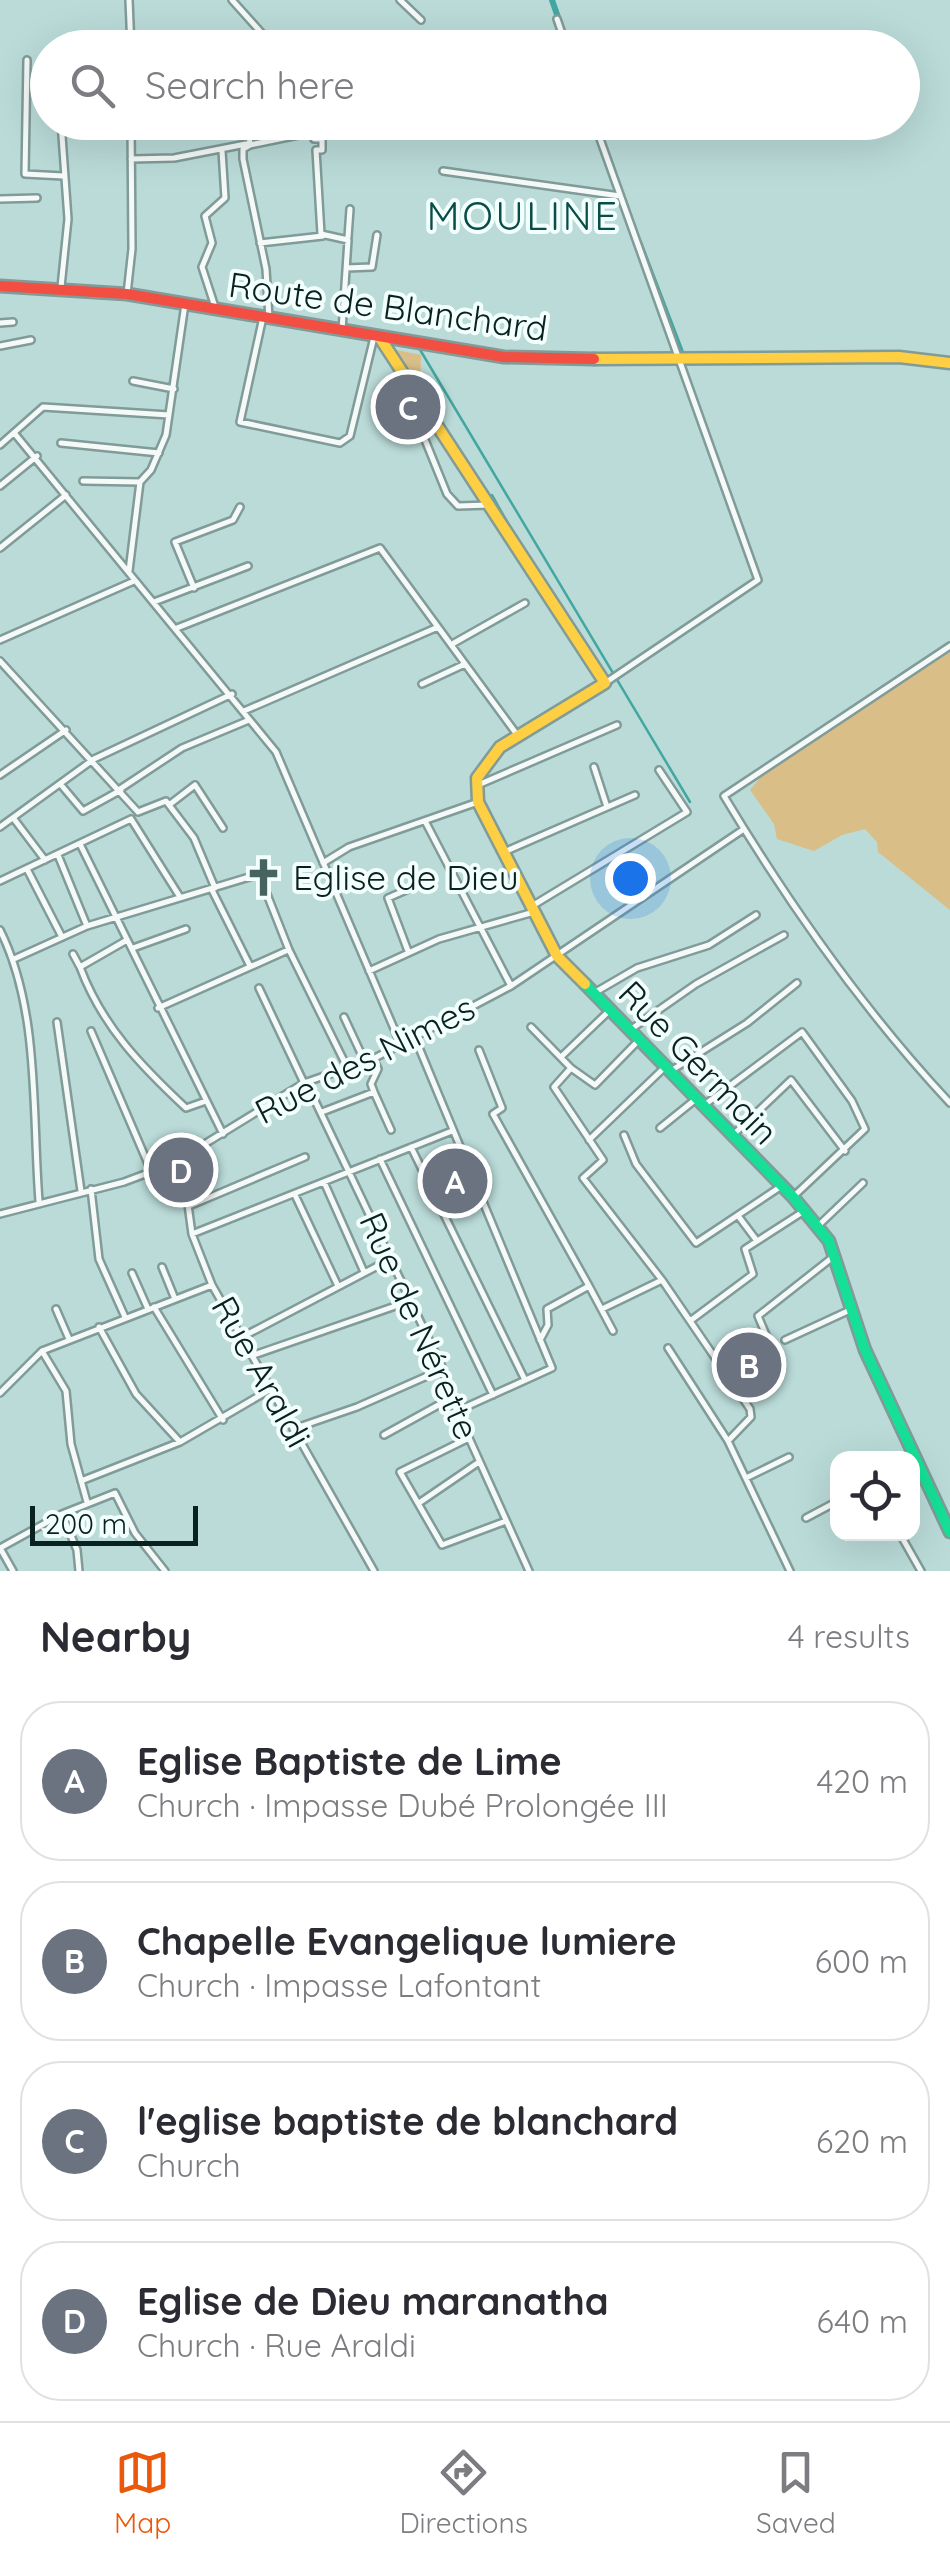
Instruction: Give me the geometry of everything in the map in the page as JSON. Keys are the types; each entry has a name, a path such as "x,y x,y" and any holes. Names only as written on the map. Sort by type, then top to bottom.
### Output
{"street":[{"path":"129,0 130,30"},
{"path":"232,0 259,30"},
{"path":"400,0 421,20"},
{"path":"557,19 561,30"},
{"path":"27,60 25,174 64,176"},
{"path":"60,287 68,219 63,140"},
{"path":"127,294 132,248 132,140"},
{"path":"250,140 243,152 268,279 266,317 240,422 340,443 350,436 377,338"},
{"path":"131,159 222,151 271,140"},
{"path":"322,140 322,150 316,150 323,236"},
{"path":"475,786 487,762 518,736 607,682 758,580 600,140"},
{"path":"216,311 202,267 212,243 205,216 224,198 222,151"},
{"path":"443,170 620,196"},
{"path":"0,199 37,198"},
{"path":"342,330 350,209"},
{"path":"346,268 372,266 377,235"},
{"path":"260,243 323,236 348,240"},
{"name":"Route de Blanchard","path":"0,286 127,294 504,357 681,361 900,356 950,363"},
{"path":"128,572 140,482 160,453 186,304"},
{"path":"0,322 13,322"},
{"path":"377,338 607,682"},
{"path":"0,346 32,340"},
{"path":"133,381 174,390"},
{"path":"0,445 43,407 169,415"},
{"path":"432,418 419,425 448,496 462,507 490,505"},
{"path":"15,434 37,456 276,752 401,1045"},
{"path":"61,443 160,453"},
{"path":"0,486 37,456"},
{"path":"83,482 140,482"},
{"path":"0,535 2,546 66,495"},
{"path":"194,588 175,542 232,520 240,506"},
{"path":"176,629 380,548 454,643 518,736"},
{"path":"154,602 248,566"},
{"path":"0,640 134,580"},
{"path":"454,643 525,603"},
{"path":"244,711 438,627"},
{"path":"950,646 724,796 741,831 885,1029 950,1103"},
{"path":"0,661 138,812"},
{"path":"422,684 465,664"},
{"path":"0,827 94,760 232,694"},
{"path":"62,786 83,812 182,748 250,720"},
{"path":"475,786 617,726"},
{"path":"0,775 66,730"},
{"path":"594,766 607,807"},
{"path":"368,970 408,950 533,909 689,815 659,770"},
{"path":"169,805 195,785 223,828"},
{"name":"Rue Germain","path":"475,786 478,802 557,956 818,1226 834,1257 850,1310 910,1451"},
{"path":"504,852 634,795"},
{"path":"0,882 131,819 160,800 169,805 194,838 250,966"},
{"path":"323,863 349,847 478,802"},
{"path":"14,819 45,861"},
{"path":"131,819 180,897"},
{"path":"425,821 478,930 511,986"},
{"name":"Rue des Nimes","path":"0,1214 152,1173 172,1164 305,1082 373,1059 511,986 741,831"},
{"path":"80,844 120,918 158,1008 223,1134"},
{"path":"58,854 88,926"},
{"path":"28,871 62,937"},
{"path":"14,958 88,926 260,874 289,950 347,1067"},
{"path":"408,950 388,898 429,880"},
{"path":"592,994 637,968 709,946 756,915"},
{"path":"0,930 14,958 24,997 39,1201"},
{"path":"133,948 186,930"},
{"path":"630,1030 696,984 784,936"},
{"path":"80,968 127,940"},
{"path":"158,1008 289,950"},
{"path":"73,954 111,1031 130,1052 186,1108 206,1100"},
{"path":"590,1140 667,1070 747,1022 797,983"},
{"name":"Rue de Nérette","path":"259,988 392,1258 408,1301 443,1369 478,1462 529,1571"},
{"path":"561,1057 609,1010"},
{"path":"344,1017 364,1062"},
{"path":"57,1022 81,1191"},
{"path":"531,1027 571,1068 595,1085 639,1040"},
{"path":"91,1031 152,1173"},
{"path":"660,1128 758,1069 802,1032 852,1102 865,1129 793,1197"},
{"path":"415,1038 552,1368 457,1411"},
{"path":"479,1050 502,1108 494,1114 613,1330"},
{"path":"373,1059 378,1069 371,1084 391,1130"},
{"path":"571,1068 554,1087 603,1160 583,1178 662,1280 751,1414 728,1441"},
{"path":"732,1136 791,1080 845,1151"},
{"path":"322,1112 374,1092"},
{"path":"192,1234 452,1131"},
{"path":"624,1135 636,1164 696,1243 780,1188"},
{"path":"410,1147 525,1380"},
{"path":"189,1206 305,1156"},
{"path":"380,1159 493,1395"},
{"name":"Rue Araldi","path":"172,1164 212,1285 374,1571"},
{"path":"324,1182 364,1272"},
{"path":"818,1226 863,1184"},
{"path":"91,1189 99,1258 125,1317"},
{"path":"295,1195 338,1286"},
{"path":"690,1322 753,1274 745,1250 804,1211"},
{"path":"738,1216 757,1241"},
{"path":"766,1358 771,1345 758,1316 834,1257"},
{"path":"245,1340 246,1335 264,1324 392,1258"},
{"path":"162,1266 175,1299"},
{"path":"132,1273 223,1420"},
{"path":"602,1309 662,1280"},
{"path":"0,1394 42,1351 212,1285"},
{"path":"532,1322 589,1286"},
{"path":"254,1355 408,1301"},
{"path":"56,1309 69,1339"},
{"path":"540,1340 548,1325 547,1309"},
{"path":"785,1340 850,1310"},
{"path":"98,1327 136,1394 180,1442"},
{"path":"668,1348 728,1441 790,1571"},
{"path":"42,1351 66,1391 87,1502"},
{"path":"294,1429 357,1407 443,1369"},
{"path":"81,1482 180,1442 272,1388"},
{"path":"384,1436 451,1398"},
{"path":"469,1438 400,1471 442,1545 506,1520"},
{"path":"746,1478 790,1456"},
{"path":"418,1503 478,1462"},
{"name":"Rue Germain","path":"920,1474 950,1532"},
{"path":"13,1571 0,1548 62,1514 114,1493 135,1533 165,1571"},
{"path":"806,1518 830,1505"},
{"path":"62,1514 77,1550 79,1571"},
{"path":"904,1541 921,1571"}],"shaded area":[{"path":"392,349 421,355 420,394"},
{"path":"950,652 950,910 878,852 877,842 865,829 842,835 814,851 777,839 774,824 750,790 765,772"}],"waterway":[{"path":"552,0 560,23"},
{"path":"639,242 683,357"},
{"path":"131,300 166,304"},
{"path":"419,348 690,802"},
{"path":"492,495 525,554"}],"traffic: fast":[{"path":"585,984 793,1197 829,1241 865,1350 950,1532"}],"traffic: slow":[{"path":"380,338 605,683 500,747 477,778 478,802 557,956 585,984"},
{"path":"594,359 899,357 950,363"}],"traffic: jam":[{"path":"0,286 127,294 504,357 594,359"}],"place":[{"name":"l'eglise baptiste de blanchard","path":"408,407"},
{"name":"Eglise de Dieu","path":"263,878"},
{"name":"Eglise de Dieu maranatha","path":"181,1170"},
{"name":"Eglise Baptiste de Lime","path":"455,1181"},
{"name":"Chapelle Evangelique lumiere","path":"749,1365"}],"district":[{"name":"MOULINE","path":"523,216"}]}
